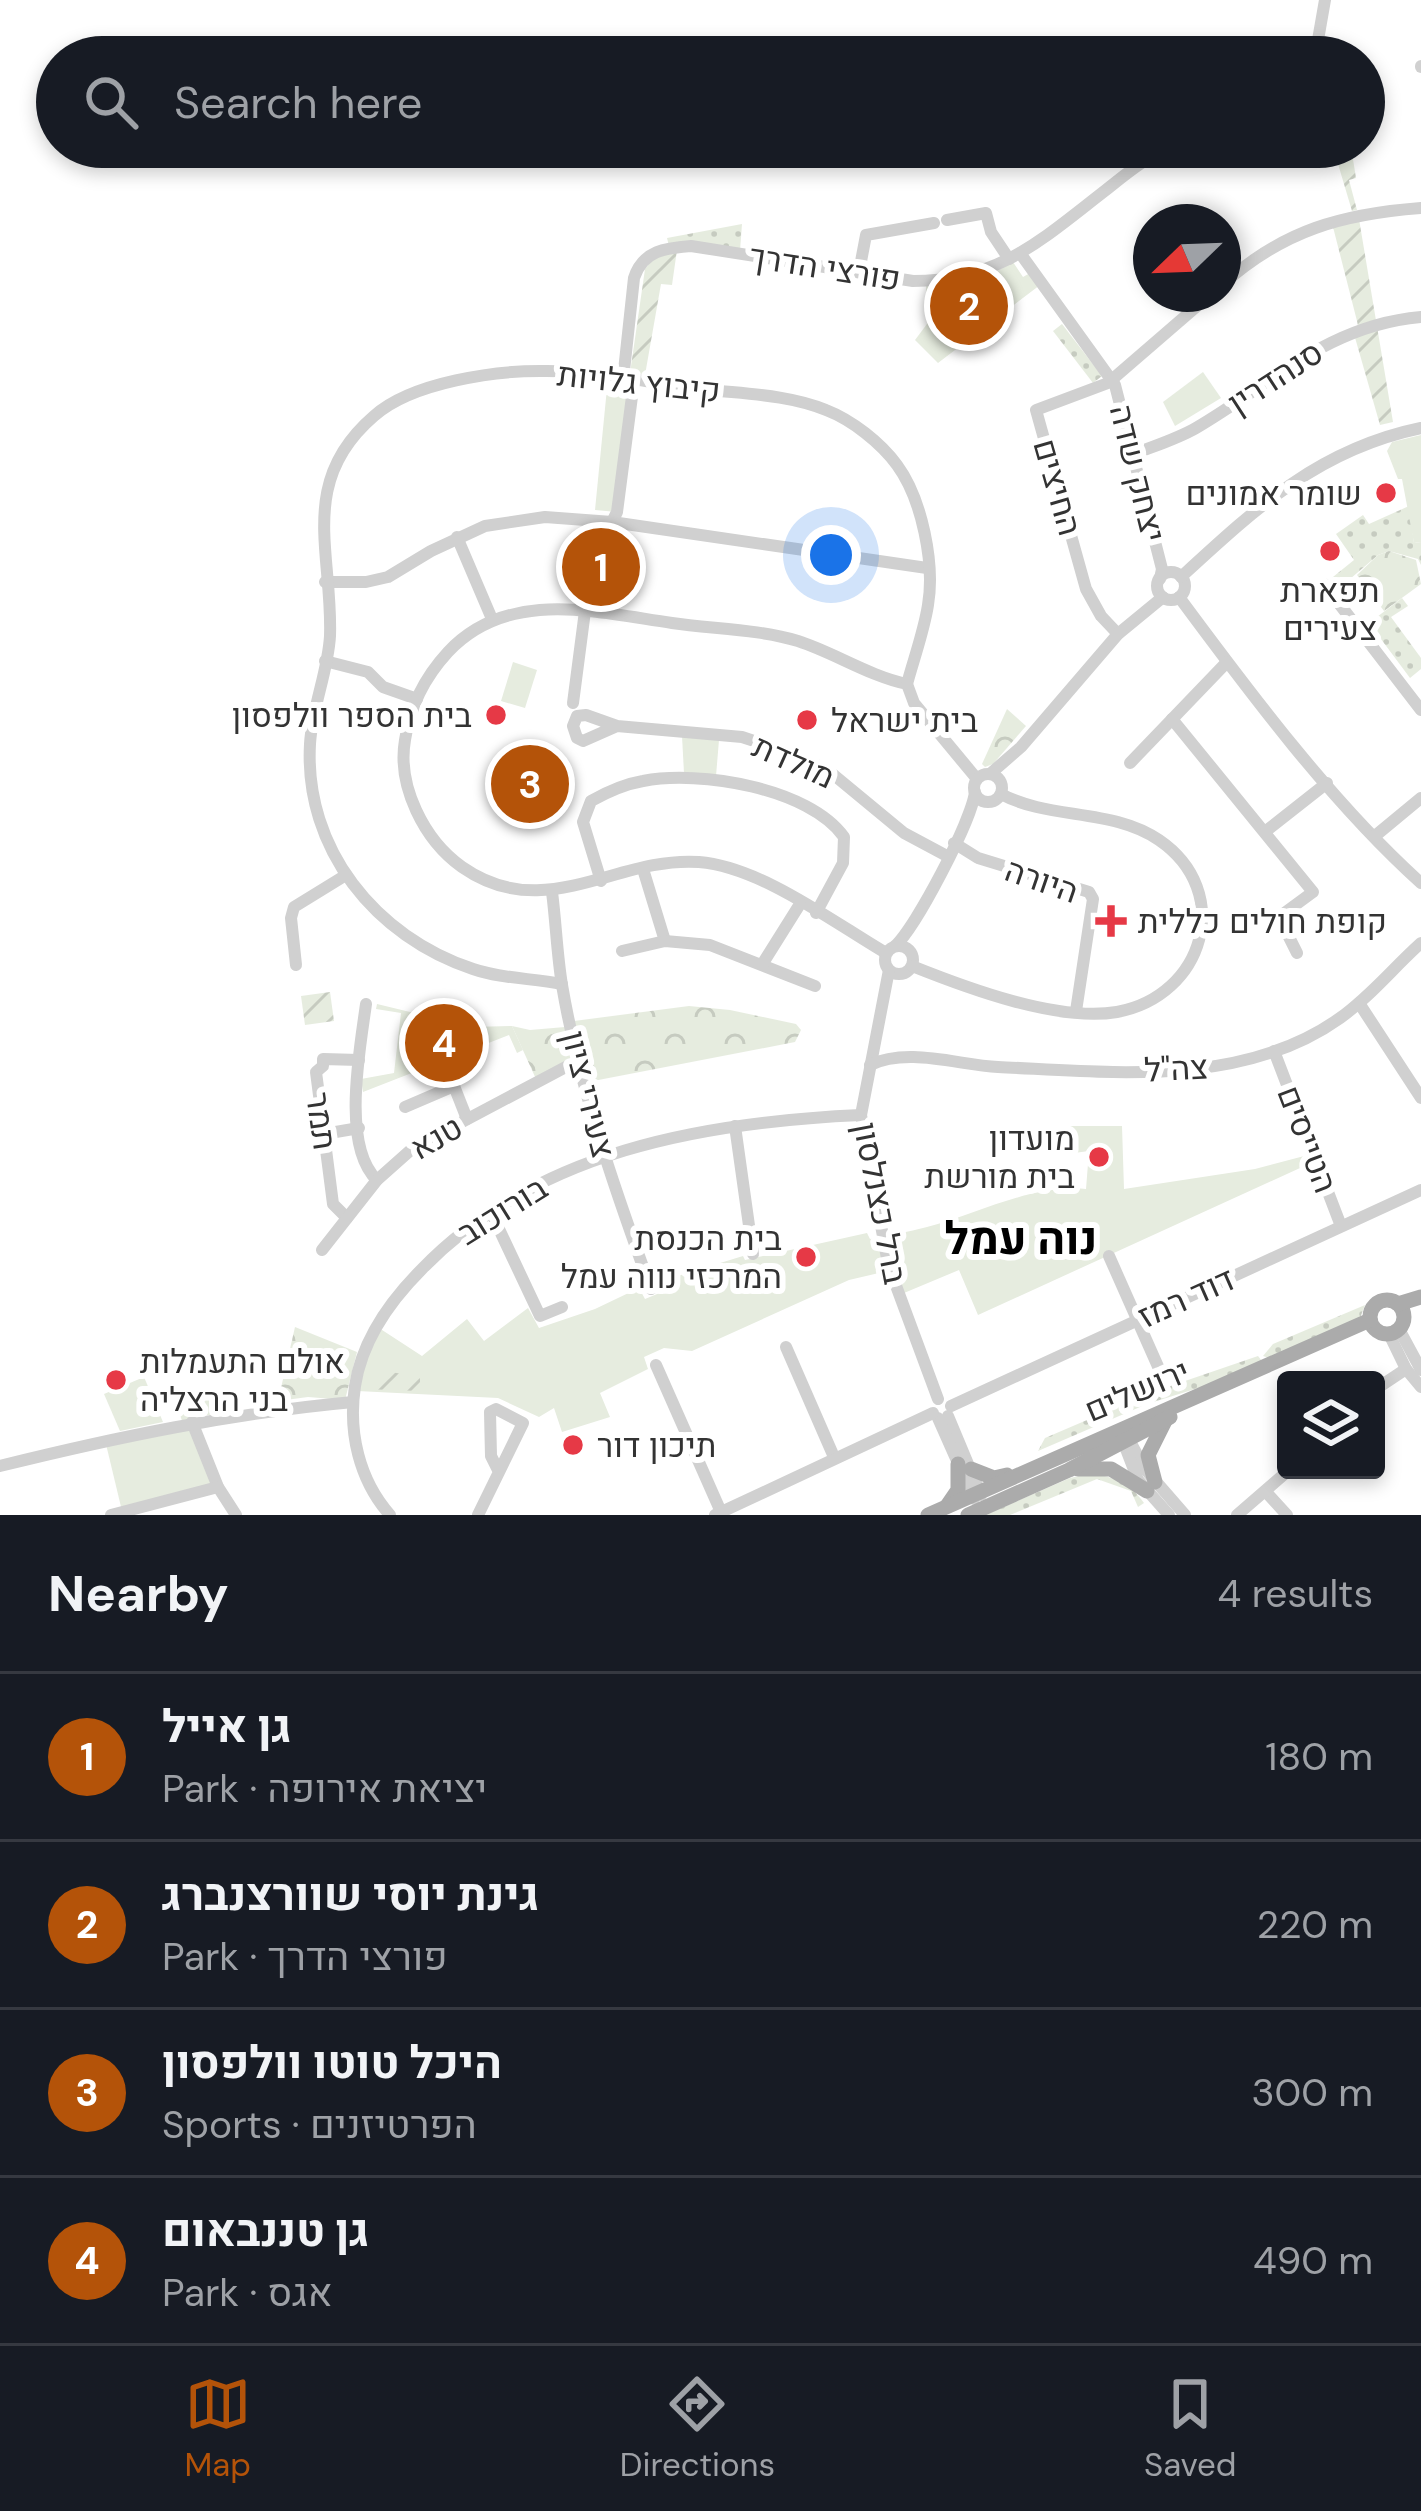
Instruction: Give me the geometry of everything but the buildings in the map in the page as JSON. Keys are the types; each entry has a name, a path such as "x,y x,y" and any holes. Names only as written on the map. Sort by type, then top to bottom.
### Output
{"main road":[{"path":"1397,1320 1390,1300 1376,1303 1371,1323 1397,1320 1421,1302"},
{"name":"ירושלים","path":"975,1502 1027,1469 1166,1419 1371,1323"},
{"name":"ירושלים","path":"928,1515 1069,1470 1124,1436 1371,1323"},
{"path":"1069,1470 1111,1469 1151,1487 1148,1455 1166,1419"},
{"path":"946,1507 965,1467 994,1478 1027,1469"}],"street":[{"path":"1319,36 1325,0"},
{"name":"פורצי הדרך","path":"628,381 634,278 655,251 691,246 913,281 947,281 981,274 1014,256 1133,168"},
{"path":"1241,268 1304,232 1355,214 1421,208"},
{"name":"יצחק שדה","path":"860,272 866,235 986,213 991,232 1112,380 1162,568 1160,579"},
{"path":"1112,380 1190,312"},
{"name":"סנהדרין","path":"1134,454 1192,431 1321,345 1362,327 1421,317"},
{"name":"קיבוץ גלויות","path":"562,984 478,971 439,957 374,911 346,875 320,822 310,746 330,638 323,498 335,466 374,416 411,393 470,379 547,370 787,399 825,410 885,451 903,474 917,511 928,603 907,684"},
{"name":"החיצים","path":"1112,380 1036,410 1086,589 1118,634"},
{"path":"612,522 617,512 628,381"},
{"path":"1181,577 1244,518 1303,474 1360,445 1421,428"},
{"path":"325,582 388,577 457,537 484,526 529,518 612,522 927,568"},
{"path":"457,537 492,619"},
{"path":"1171,573 1181,577 1185,588 1180,597 1162,597 1160,579 1171,573"},
{"path":"1324,584 1421,710"},
{"path":"989,787 1118,634 1162,597"},
{"path":"1180,597 1327,783 1418,881"},
{"path":"538,608 585,611 792,639 846,658 884,679 907,684 914,703 989,787 1032,806 1132,826 1175,854 1198,894 1202,913 1199,948 1172,986 1154,998 1117,1012 1076,1011 1021,1004 903,965 891,950 744,873 713,864 682,862 552,892 509,886 477,875 431,836 418,815 404,747 416,699 428,677 454,646 492,619 538,608"},
{"path":"573,703 585,611"},
{"path":"325,661 368,672 383,687 416,699"},
{"path":"1130,763 1227,662"},
{"path":"1172,719 1313,892 1279,917 1297,952"},
{"name":"מולדת","path":"616,726 742,737 797,755 829,771 904,833 951,850"},
{"path":"601,881 583,822 591,801 644,780 722,780 805,807 828,818 844,838 844,863 816,913"},
{"path":"1266,831 1327,783"},
{"name":"ברל כצנלסון","path":"975,1502 888,1264 861,1115 884,1003 903,965 915,922 964,824 989,787"},
{"path":"1375,836 1421,798"},
{"name":"היורה","path":"951,850 1089,892 1093,898 1076,1011"},
{"path":"643,869 665,941"},
{"path":"296,964 294,907 346,875"},
{"name":"צעירי ציון","path":"552,892 562,984 579,1060 603,1155 651,1289"},
{"path":"763,964 800,904"},
{"name":"ברל כצנלסון","path":"903,965 891,950 915,922"},
{"path":"622,951 665,941 710,946 815,986"},
{"name":"צה\"ל","path":"870,1065 902,1057 1001,1067 1173,1070 1244,1061 1318,1031 1359,1003 1419,943"},
{"path":"1359,1003 1421,1098"},
{"path":"366,1004 355,1077 358,1128 366,1166 377,1180"},
{"name":"צה\"ל","path":"877,1039 902,1057"},
{"name":"הטייסים","path":"1274,1051 1341,1226"},
{"name":"תמר","path":"347,1218 333,1204 318,1070 323,1059 359,1060"},
{"name":"טנא","path":"322,1250 377,1180 413,1148 579,1060"},
{"path":"405,1107 454,1087 467,1119"},
{"name":"בורוכוב","path":"390,1515 369,1485 359,1459 353,1402 363,1352 382,1318 404,1286 441,1249 490,1210 603,1155 735,1126 861,1115"},
{"path":"735,1126 754,1254"},
{"path":"324,1134 358,1128"},
{"name":"דוד רמז","path":"942,1410 1421,1190"},
{"path":"490,1210 540,1316 562,1307"},
{"path":"1109,1256 1160,1371"},
{"path":"1397,1320 1406,1369 1421,1387"},
{"path":"1397,1320 1421,1370"},
{"path":"786,1347 834,1456"},
{"path":"656,1365 718,1513 942,1410"},
{"path":"1385,1383 1406,1369"},
{"path":"0,1466 192,1423 353,1402"},
{"path":"478,1515 524,1423 496,1409 490,1412 490,1456 499,1470"},
{"path":"192,1423 218,1486 236,1515"},
{"path":"1124,1436 1169,1515"},
{"path":"1237,1515 1280,1479"},
{"path":"111,1515 218,1486"},
{"path":"1151,1487 1185,1515"},
{"path":"1266,1492 1287,1515"}],"green space":[{"path":"1339,168 1354,168 1356,178 1349,180 1357,210 1352,211"},
{"path":"1359,219 1393,422 1380,425 1354,334 1359,331 1333,227"},
{"path":"742,224 740,251 669,246 667,238"},
{"path":"677,250 672,285 661,284 645,375 630,373 645,269 657,254"},
{"path":"1013,262 1023,277 1030,273 1040,285 938,363 915,340 927,324 926,283 958,286"},
{"path":"1062,324 1102,376 1093,383 1053,331"},
{"path":"1203,372 1221,398 1175,426 1163,402"},
{"path":"608,378 634,381 617,512 595,510"},
{"path":"1421,435 1421,542 1414,543 1402,479 1387,451 1392,442"},
{"path":"1409,506 1414,543 1421,542 1421,565 1418,559 1389,551 1336,591 1328,581 1354,560 1336,534 1363,515 1369,524"},
{"path":"590,524 622,528 613,610 580,606"},
{"path":"1389,551 1416,560 1421,584 1384,611 1357,575"},
{"path":"1402,598 1408,606 1391,617 1421,658 1421,669 1410,678 1369,623"},
{"path":"513,662 537,670 525,708 501,701"},
{"path":"1007,709 1026,726 985,767 982,764"},
{"path":"682,736 719,740 716,776 684,773"},
{"path":"542,752 553,753 547,814 507,803 511,762 537,764"},
{"path":"330,992 334,1021 305,1025 301,996"},
{"path":"377,1004 472,1027 512,1026 523,1050 517,1053 509,1035 363,1092 361,1079 394,1073 401,1013 376,1009"},
{"path":"689,1006 796,1024 801,1030 795,1042 588,1082 574,1021"},
{"path":"512,1026 530,1030 565,1027 571,1058 536,1079"},
{"path":"1060,1126 1122,1126 1124,1189 1255,1169 1308,1155 1311,1163 978,1315 959,1270 904,1293 896,1269 849,1280 692,1351 664,1348 644,1357 648,1369 600,1393 610,1417 562,1432 554,1408 539,1417 498,1398 357,1391 362,1365 379,1328 422,1356 467,1319 484,1341 528,1308 539,1328 639,1288 645,1299 662,1292 658,1282 743,1256 745,1260 867,1233 870,1239 1044,1191 1086,1189 1089,1151 1059,1155"},
{"path":"1365,1305 1360,1318 1269,1358 1263,1356 1273,1344"},
{"path":"295,1327 357,1352 345,1400 278,1401"},
{"path":"1258,1356 1262,1361 1224,1380 1147,1404 1038,1451 1045,1438 1150,1393"},
{"path":"379,1370 420,1377 420,1391 363,1389 364,1379"},
{"path":"144,1377 163,1422 120,1431 104,1394"},
{"path":"216,1395 222,1412 182,1421 178,1408"},
{"path":"192,1422 218,1487 122,1511 105,1440"},
{"path":"1092,1473 1121,1482 1133,1491 1144,1503 1138,1507 1131,1491 1097,1479 1010,1515 985,1515 1070,1478"}],"place":[{"name":"גינת יוסי שוורצנברג","path":"969,306"},
{"name":"שומר אמונים","path":"1386,493"},
{"name":"תפארת צעירים","path":"1330,551"},
{"name":"גן אייל","path":"601,567"},
{"name":"בית הספר וולפסון","path":"496,715"},
{"name":"בית ישראל","path":"807,720"},
{"name":"היכל טוטו וולפסון","path":"530,784"},
{"name":"קופת חולים כללית","path":"1111,921"},
{"name":"גן טננבאום","path":"444,1043"},
{"name":"מועדון בית מורשת","path":"1099,1157"},
{"name":"בית הכנסת המרכזי נווה עמל","path":"806,1257"},
{"name":"אולם התעמלות בני הרצליה","path":"116,1380"},
{"name":"תיכון דור","path":"573,1445"}],"district":[{"name":"נוה עמל","path":"1021,1238"}]}
